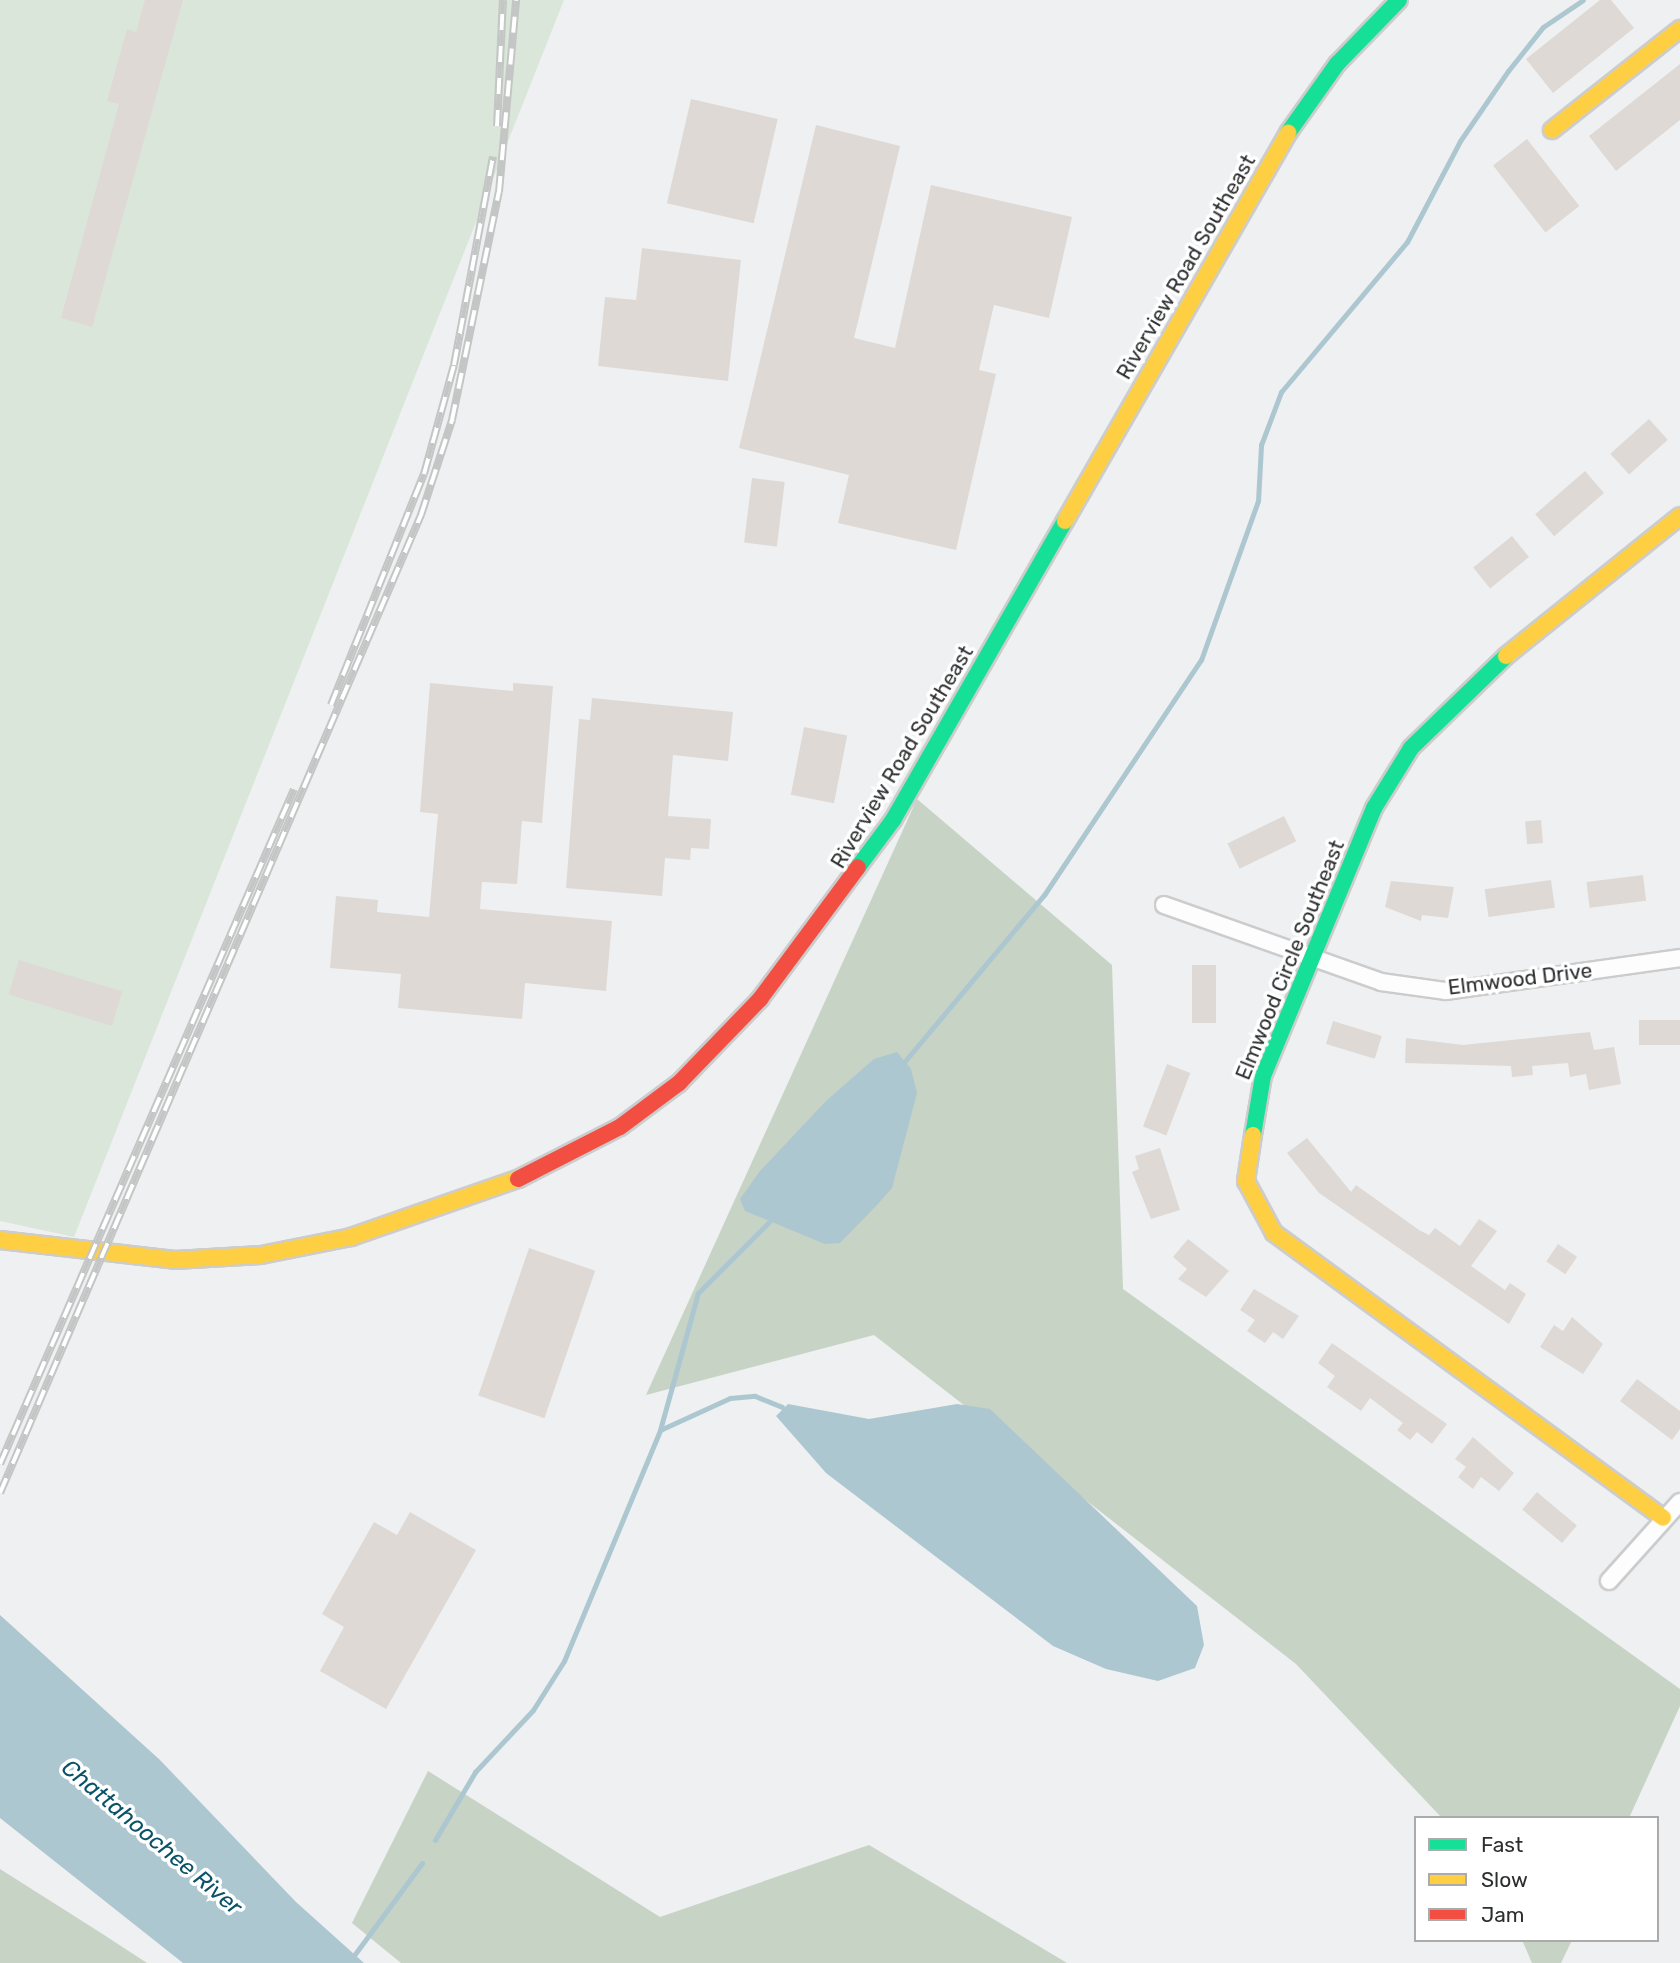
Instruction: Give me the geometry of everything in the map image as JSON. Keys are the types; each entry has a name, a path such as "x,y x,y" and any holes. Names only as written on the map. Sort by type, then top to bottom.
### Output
{"street":[{"name":"Riverview Road Southeast","path":"0,1240 175,1260 261,1255 351,1237 543,1170 620,1127 679,1083 760,999 893,820 1298,116 1336,64 1399,0"},
{"path":"1552,130 1680,29"},
{"name":"Elmwood Circle Southeast","path":"1663,1518 1603,1468 1274,1233 1253,1203 1247,1149 1263,1076 1310,957 1374,808 1433,720 1680,516"},
{"name":"Elmwood Drive","path":"1164,905 1381,982 1446,991 1680,958"},
{"path":"1609,1581 1680,1502"}],"green space":[{"path":"0,0 564,0 74,1237 0,1221"},
{"path":"917,799 1112,965 1123,1289 1680,1689 1680,1706 1630,1816 1440,1816 1296,1664 874,1335 646,1395"},
{"path":"428,1771 660,1917 869,1845 1067,1963 401,1963 352,1923"},
{"path":"0,1869 101,1933 147,1963 0,1963"},
{"path":"1523,1942 1571,1942 1561,1963 1532,1963"}],"water":[{"path":"897,1052 911,1069 917,1093 892,1188 877,1205 840,1243 825,1244 745,1211 740,1199 760,1171 826,1101 874,1059"},
{"path":"788,1404 869,1419 957,1404 990,1409 1197,1606 1204,1645 1195,1668 1158,1681 1106,1669 1053,1646 826,1473 776,1416"},
{"name":"Chattahoochee River","path":"0,1615 160,1760 296,1902 364,1963 183,1963 0,1818"}],"building":[{"path":"145,0 183,0 92,327 61,318 119,104 107,101 127,29 136,32"},
{"path":"1600,0 1611,0 1634,28 1553,93 1526,59"},
{"path":"1680,64 1680,120 1616,171 1589,136"},
{"path":"691,99 778,119 754,223 667,203"},
{"path":"816,125 900,146 854,338 895,348 931,185 1072,217 1049,318 994,305 979,370 996,374 956,550 838,523 849,475 739,448"},
{"path":"1527,139 1579,206 1545,232 1493,165"},
{"path":"642,248 741,260 728,381 598,366 605,297 636,300"},
{"path":"1649,419 1668,440 1629,475 1610,454"},
{"path":"1585,471 1604,493 1554,536 1535,514"},
{"path":"752,478 785,482 777,547 744,543"},
{"path":"1512,536 1529,557 1490,588 1473,567"},
{"path":"430,683 513,691 513,683 553,686 542,823 522,821 517,884 482,882 480,909 612,921 606,991 525,983 522,1019 398,1008 401,974 330,968 336,896 378,900 377,912 429,917 438,814 420,812"},
{"path":"592,698 733,712 728,761 673,755 668,816 711,819 709,849 691,848 690,860 665,858 662,896 566,888 579,719 590,720"},
{"path":"804,727 847,735 834,803 791,795"},
{"path":"1284,816 1296,841 1240,869 1227,844"},
{"path":"1541,820 1543,843 1527,844 1525,821"},
{"path":"1643,875 1646,901 1590,908 1586,882"},
{"path":"1551,880 1555,908 1489,917 1485,889"},
{"path":"1391,881 1454,887 1448,918 1422,915 1421,921 1385,907"},
{"path":"19,960 122,992 112,1026 8,994"},
{"path":"1192,965 1216,965 1216,1023 1192,1023"},
{"path":"1639,1020 1680,1020 1680,1045 1639,1045"},
{"path":"1333,1021 1382,1036 1375,1059 1326,1044"},
{"path":"1590,1032 1594,1050 1614,1047 1621,1084 1589,1090 1586,1074 1570,1077 1568,1063 1532,1066 1533,1075 1512,1077 1511,1066 1405,1063 1406,1038 1463,1045"},
{"path":"1167,1064 1190,1073 1166,1136 1143,1127"},
{"path":"1307,1138 1351,1192 1356,1185 1429,1235 1435,1228 1460,1246 1479,1219 1497,1231 1471,1266 1505,1290 1510,1283 1526,1294 1509,1324 1319,1193 1287,1153"},
{"path":"1160,1148 1180,1210 1151,1219 1132,1172 1139,1169 1135,1156"},
{"path":"1188,1239 1229,1271 1206,1297 1178,1279 1187,1269 1173,1257"},
{"path":"1558,1244 1577,1257 1565,1274 1546,1261"},
{"path":"529,1248 595,1271 544,1418 478,1396"},
{"path":"1254,1289 1299,1316 1283,1339 1273,1332 1265,1343 1247,1331 1255,1320 1240,1310"},
{"path":"1572,1317 1603,1344 1583,1374 1540,1347 1554,1325 1563,1331"},
{"path":"1332,1343 1447,1424 1432,1444 1417,1432 1410,1440 1397,1430 1403,1423 1370,1398 1361,1411 1327,1387 1335,1376 1318,1363"},
{"path":"1637,1379 1680,1411 1680,1429 1672,1440 1620,1401"},
{"path":"1473,1437 1514,1473 1499,1491 1481,1477 1473,1489 1458,1477 1466,1467 1455,1459"},
{"path":"1537,1492 1577,1525 1562,1543 1522,1510"},
{"path":"410,1512 476,1550 386,1709 320,1671 344,1627 322,1614 374,1522 397,1535"}],"waterway":[{"path":"905,1061 1044,895 1201,660 1258,501 1261,445 1281,392 1407,242 1460,141 1508,71 1543,27 1583,0"},
{"path":"435,1840 475,1772 533,1710 564,1661 660,1430 698,1293 769,1222"},
{"path":"660,1430 730,1398 755,1396 782,1407"},
{"path":"355,1954 422,1863"}],"railway":[{"path":"497,126 503,0"},
{"path":"0,1493 421,515 452,420 499,192 516,0"},
{"path":"331,705 424,474 454,365 493,157"},
{"path":"0,1464 294,789"}],"traffic: fast":[{"path":"1288,133 1337,64 1399,0"},
{"path":"858,867 893,820 1065,521"},
{"path":"1253,1135 1263,1076 1374,808 1411,748 1506,656"}],"traffic: slow":[{"path":"1552,130 1680,29"},
{"path":"1065,521 1288,133"},
{"path":"1506,656 1680,516"},
{"path":"1253,1135 1246,1181 1274,1233 1663,1518"},
{"path":"0,1240 175,1260 261,1255 351,1237 518,1179"}],"traffic: jam":[{"path":"518,1179 620,1127 679,1083 760,999 858,867"}]}
